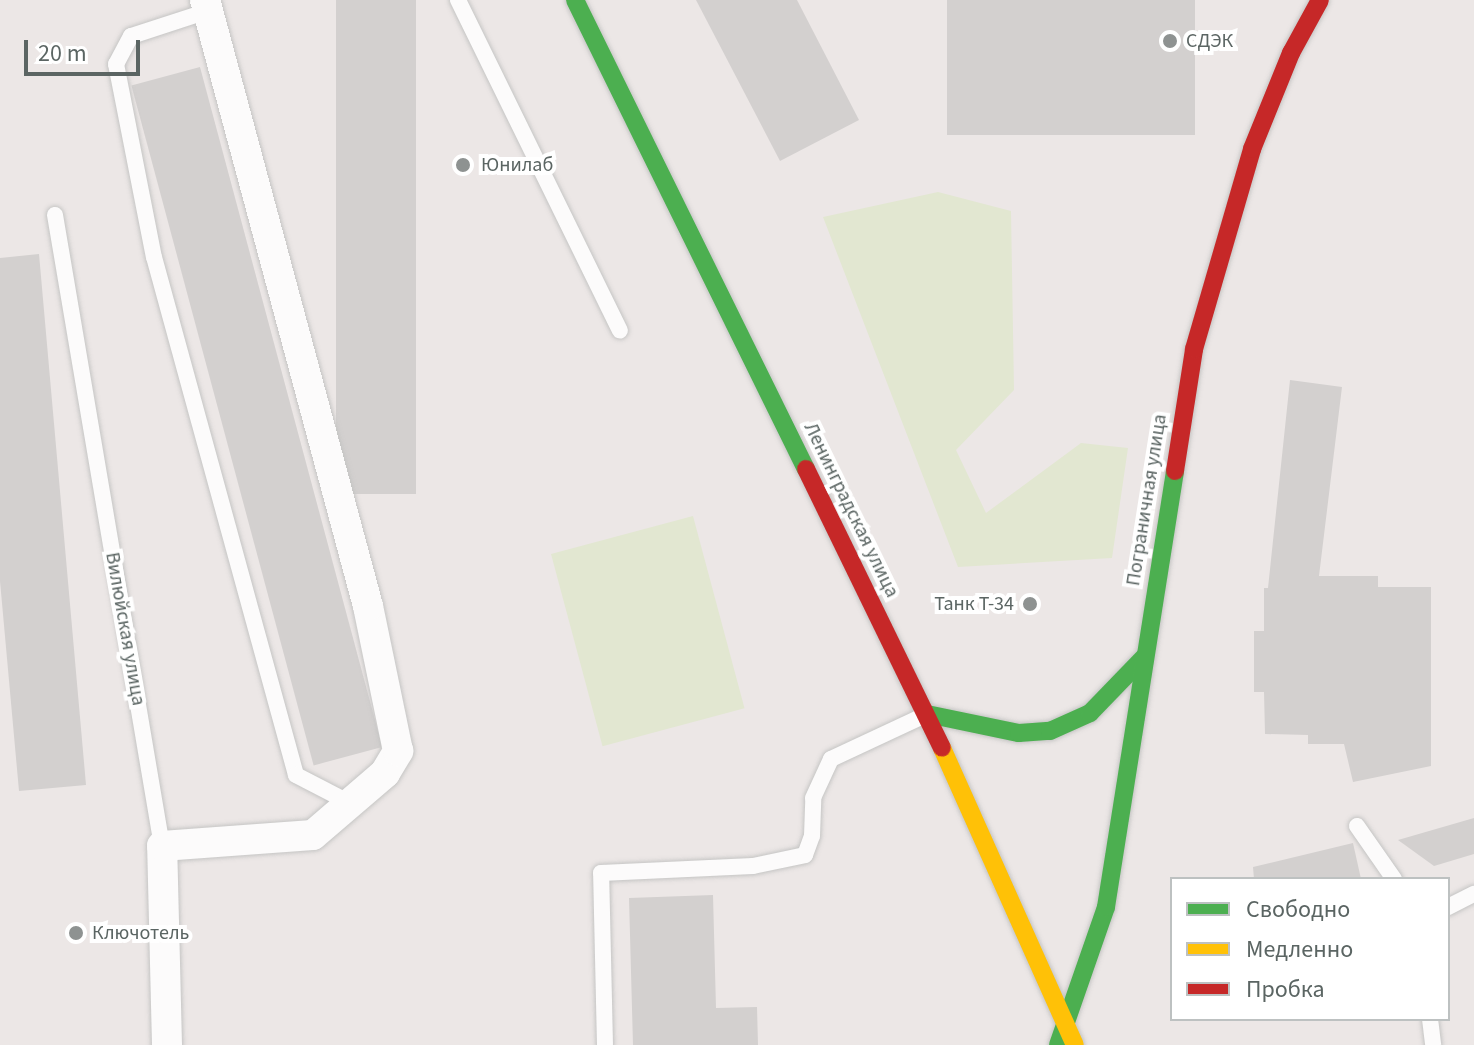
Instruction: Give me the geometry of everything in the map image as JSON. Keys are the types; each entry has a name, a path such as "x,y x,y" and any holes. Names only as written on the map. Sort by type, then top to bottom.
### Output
{"main road":[{"name":"Ленинградская улица","path":"575,0 927,714 1075,1045"},
{"name":"Пограничная улица","path":"1058,1045 1106,907 1194,349 1222,243 1267,108 1320,0"},
{"path":"927,714 1019,733 1050,731 1090,713 1144,657"}],"street":[{"path":"162,846 313,835 385,773 398,751 368,606 206,6"},
{"name":"Вилюйская улица","path":"162,846 167,1045"}],"lane":[{"path":"458,0 620,330"},
{"path":"206,6 131,36 116,64 154,257 296,775 352,804"},
{"name":"Вилюйская улица","path":"55,215 162,846"},
{"path":"605,1045 601,873 753,866 805,855 812,836 813,798 831,759 927,714"},
{"path":"1357,826 1393,877"},
{"path":"1450,906 1474,894"},
{"path":"1430,1021 1433,1045"}],"green space":[{"path":"938,192 1011,211 1014,390 956,450 986,513 1081,443 1128,448 1112,558 958,567 823,217"},
{"path":"693,516 745,708 603,746 551,554"}],"building":[{"path":"336,0 416,0 416,494 336,494"},
{"path":"696,0 797,0 859,120 780,161"},
{"path":"947,0 1195,0 1195,135 947,135"},
{"path":"200,67 382,747 314,765 131,85"},
{"path":"39,254 86,785 19,791 0,581 0,258"},
{"path":"1290,380 1342,387 1319,576 1378,576 1378,587 1431,587 1431,766 1353,782 1344,744 1308,744 1308,735 1265,734 1264,692 1254,692 1254,631 1264,631 1264,588 1268,588"},
{"path":"1474,818 1474,854 1434,866 1398,840"},
{"path":"1353,843 1361,877 1254,877 1253,867"},
{"path":"713,895 716,1008 757,1007 758,1045 633,1045 629,898"}],"traffic: fast":[{"path":"575,0 806,469"},
{"path":"1058,1045 1106,907 1175,471"},
{"path":"927,714 1019,733 1050,731 1090,713 1144,657"}],"traffic: slow":[{"path":"942,748 1075,1045"}],"traffic: jam":[{"path":"1175,471 1194,349 1252,149 1291,53 1320,0"},
{"path":"806,469 942,748"}],"place":[{"name":"СДЭК","path":"1170,41"},
{"name":"Юнилаб","path":"463,165"},
{"name":"Танк Т-34","path":"1030,604"},
{"name":"Ключотель","path":"76,933"}]}
